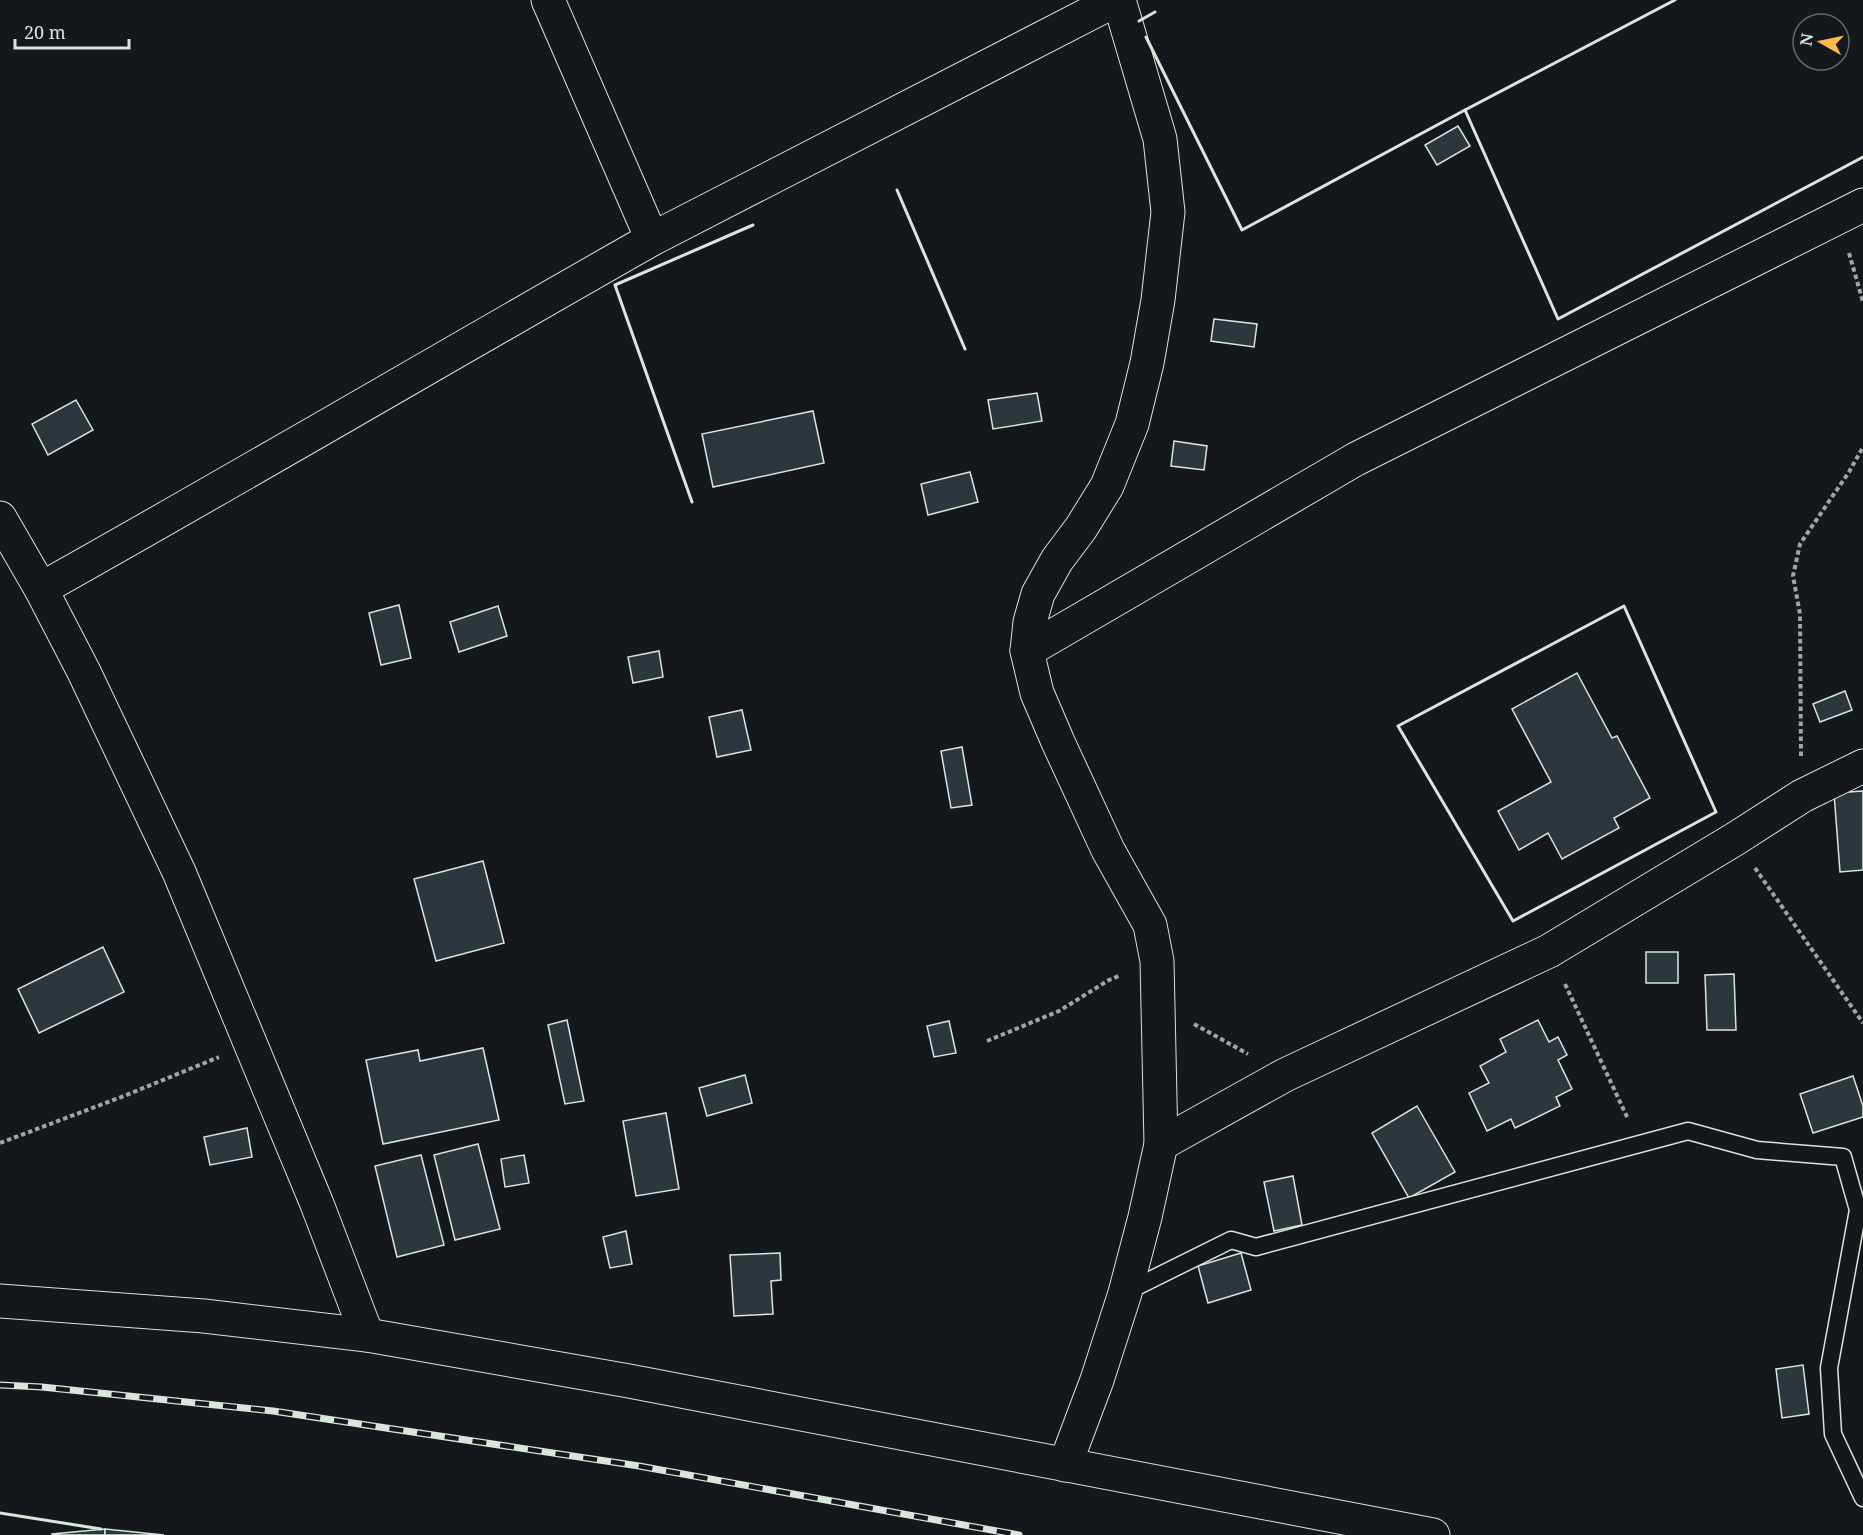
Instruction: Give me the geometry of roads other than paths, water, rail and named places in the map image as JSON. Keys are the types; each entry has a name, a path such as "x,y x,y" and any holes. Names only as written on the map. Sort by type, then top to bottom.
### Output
{"street":[{"path":"548,0 652,239"},
{"path":"41,588 219,489 652,239 1117,0 1160,139 1168,212 1158,300 1147,363 1132,424 1107,486 1081,528 1057,560 1038,594 1030,622 1027,651 1037,693 1058,742 1108,850 1149,925 1157,961 1161,1144 1146,1216 1125,1293 1097,1380 1065,1465"},
{"path":"1027,651 1356,459 1851,211"},
{"path":"0,518 41,588 84,672 178,872 317,1204 367,1335"},
{"path":"1161,1144 1285,1075 1549,951 1802,796 1863,766"},
{"path":"0,1301 204,1316 367,1335 641,1383 1433,1535"}],"lane":[{"path":"1125,1293 1231,1240 1256,1247 1688,1131 1757,1150 1843,1157 1858,1210 1828,1368 1833,1434 1863,1498"}],"railway":[{"path":"0,1385 42,1387 273,1411 639,1466 1019,1535"}]}
